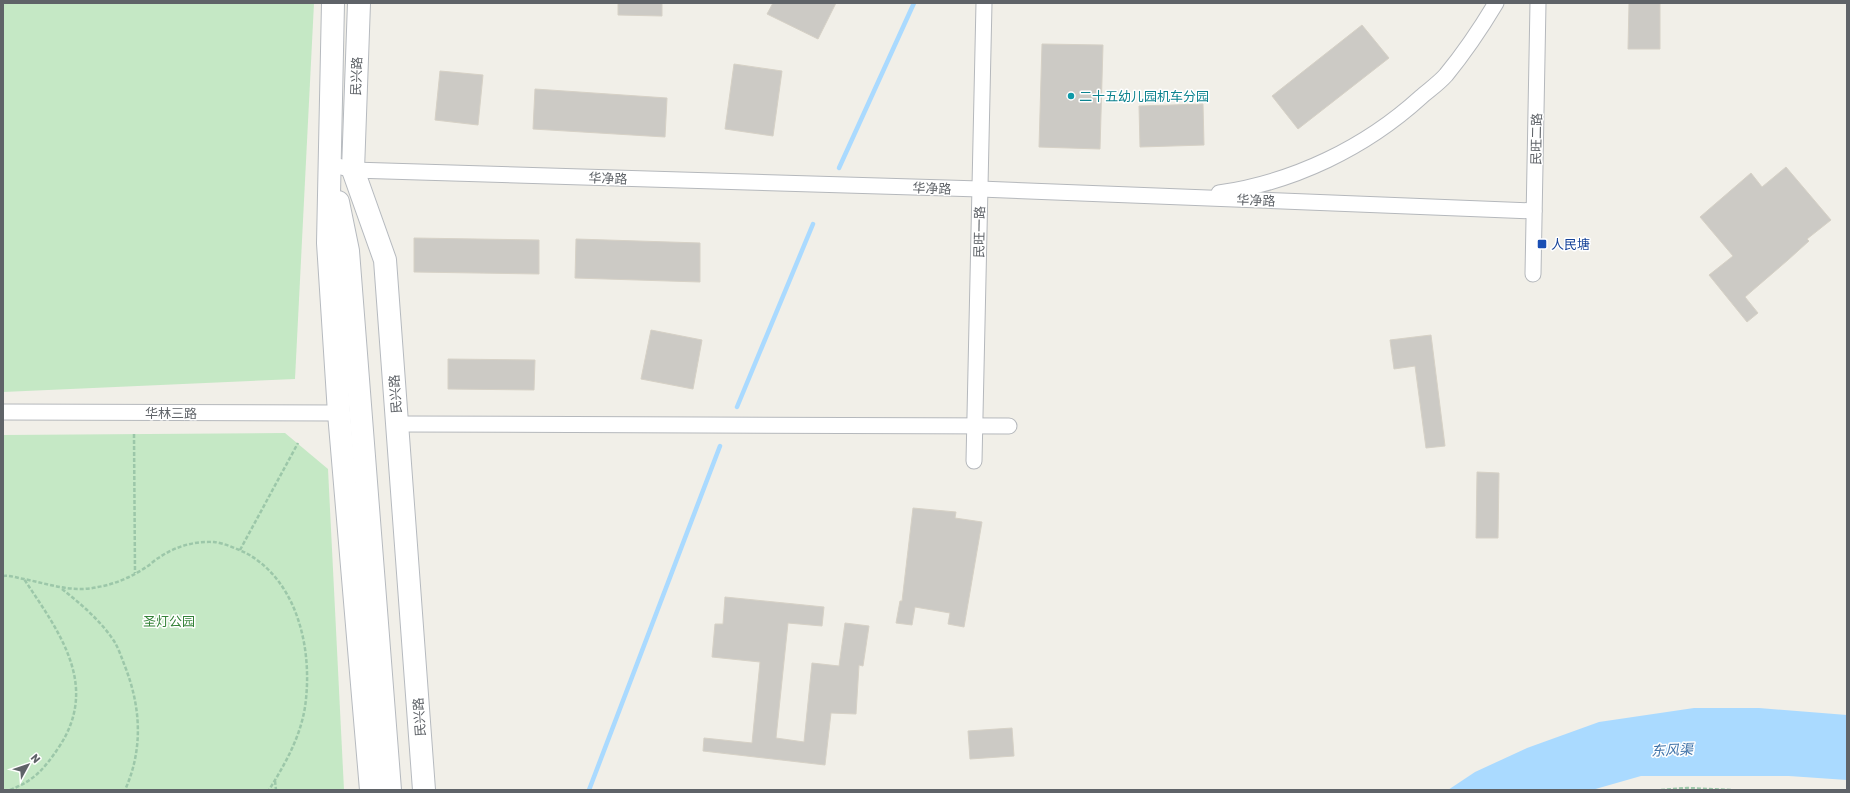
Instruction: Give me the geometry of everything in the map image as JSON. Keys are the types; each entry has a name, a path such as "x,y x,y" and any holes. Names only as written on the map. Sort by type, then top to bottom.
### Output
{"main road":[{"name":"民兴路","path":"334,3 328,243 339,413 371,790"},
{"name":"民兴路","path":"359,3 353,170 370,251 409,790"},
{"path":"330,164 348,251 390,790"},
{"name":"民兴路","path":"353,170 385,260 424,790"}],"street":[{"name":"民旺一路","path":"974,461 984,3"},
{"path":"1186,197 1228,192 1277,179 1320,164 1364,141 1404,113 1445,76 1472,43 1496,3"},
{"name":"民旺二路","path":"1533,274 1538,3"},
{"name":"华净路","path":"330,164 353,170 980,189 1534,211"},
{"name":"华林三路","path":"3,412 339,413"},
{"path":"398,424 1009,426"}],"path":[{"path":"134,434 135,574"},
{"path":"240,550 298,443"},
{"path":"3,576 24,579 62,588 82,590 120,581 135,574 177,547 198,542 217,542 240,550 258,560 270,570 283,588 295,609 301,626 307,677 305,707 296,741 284,768 269,790"},
{"path":"10,790 29,782 43,769 68,734 75,714 77,689 71,663 62,639 24,579"},
{"path":"62,588 84,607 114,641 131,682 137,704 139,731 136,756 125,790"},
{"path":"275,781 276,790"},
{"path":"1662,790 1687,788 1731,790"}],"green space":[{"path":"3,3 314,3 295,379 3,392"},
{"name":"圣灯公园","path":"285,433 328,469 344,790 3,790 3,435"}],"water":[{"name":"东风渠","path":"1694,708 1759,708 1847,715 1847,780 1789,776 1641,776 1592,790 1448,790 1475,772 1527,748 1599,722"}],"building":[{"path":"618,3 662,3 662,16 618,15"},
{"path":"773,3 836,3 818,39 767,14"},
{"path":"1629,3 1660,3 1660,49 1628,49"},
{"path":"1362,25 1389,58 1298,129 1272,96"},
{"name":"二十五幼儿园机车分园","path":"1042,44 1103,45 1100,149 1039,147"},
{"path":"734,64 782,71 773,136 725,129"},
{"path":"440,71 483,75 478,125 435,120"},
{"path":"535,89 667,98 665,137 533,129"},
{"path":"1203,104 1204,145 1140,147 1139,106"},
{"path":"1786,167 1831,220 1807,239 1809,241 1745,297 1758,313 1747,322 1709,275 1733,256 1700,217 1751,173 1762,187"},
{"path":"414,238 539,240 539,274 414,272"},
{"path":"576,239 700,243 700,282 575,278"},
{"path":"651,330 702,340 693,389 641,379"},
{"path":"1431,335 1445,446 1426,448 1415,366 1394,369 1390,340"},
{"path":"448,359 535,360 534,390 448,389"},
{"path":"1477,472 1499,473 1498,538 1476,538"},
{"path":"913,508 956,512 955,518 982,522 964,627 948,624 950,613 915,607 912,625 896,623 900,601 902,601"},
{"path":"725,597 824,607 822,626 788,623 776,738 804,742 812,663 839,666 845,623 869,626 863,666 859,665 856,714 831,713 825,765 703,751 704,738 752,743 760,662 712,657 715,624 723,624"},
{"path":"1012,728 1014,756 970,759 968,731"}],"waterway":[{"path":"839,168 914,3"},
{"path":"737,407 813,224"},
{"path":"589,790 720,446"}],"place":[{"name":"二十五幼儿园机车分园","path":"1071,96"},
{"name":"人民塘","path":"1542,244"}]}
